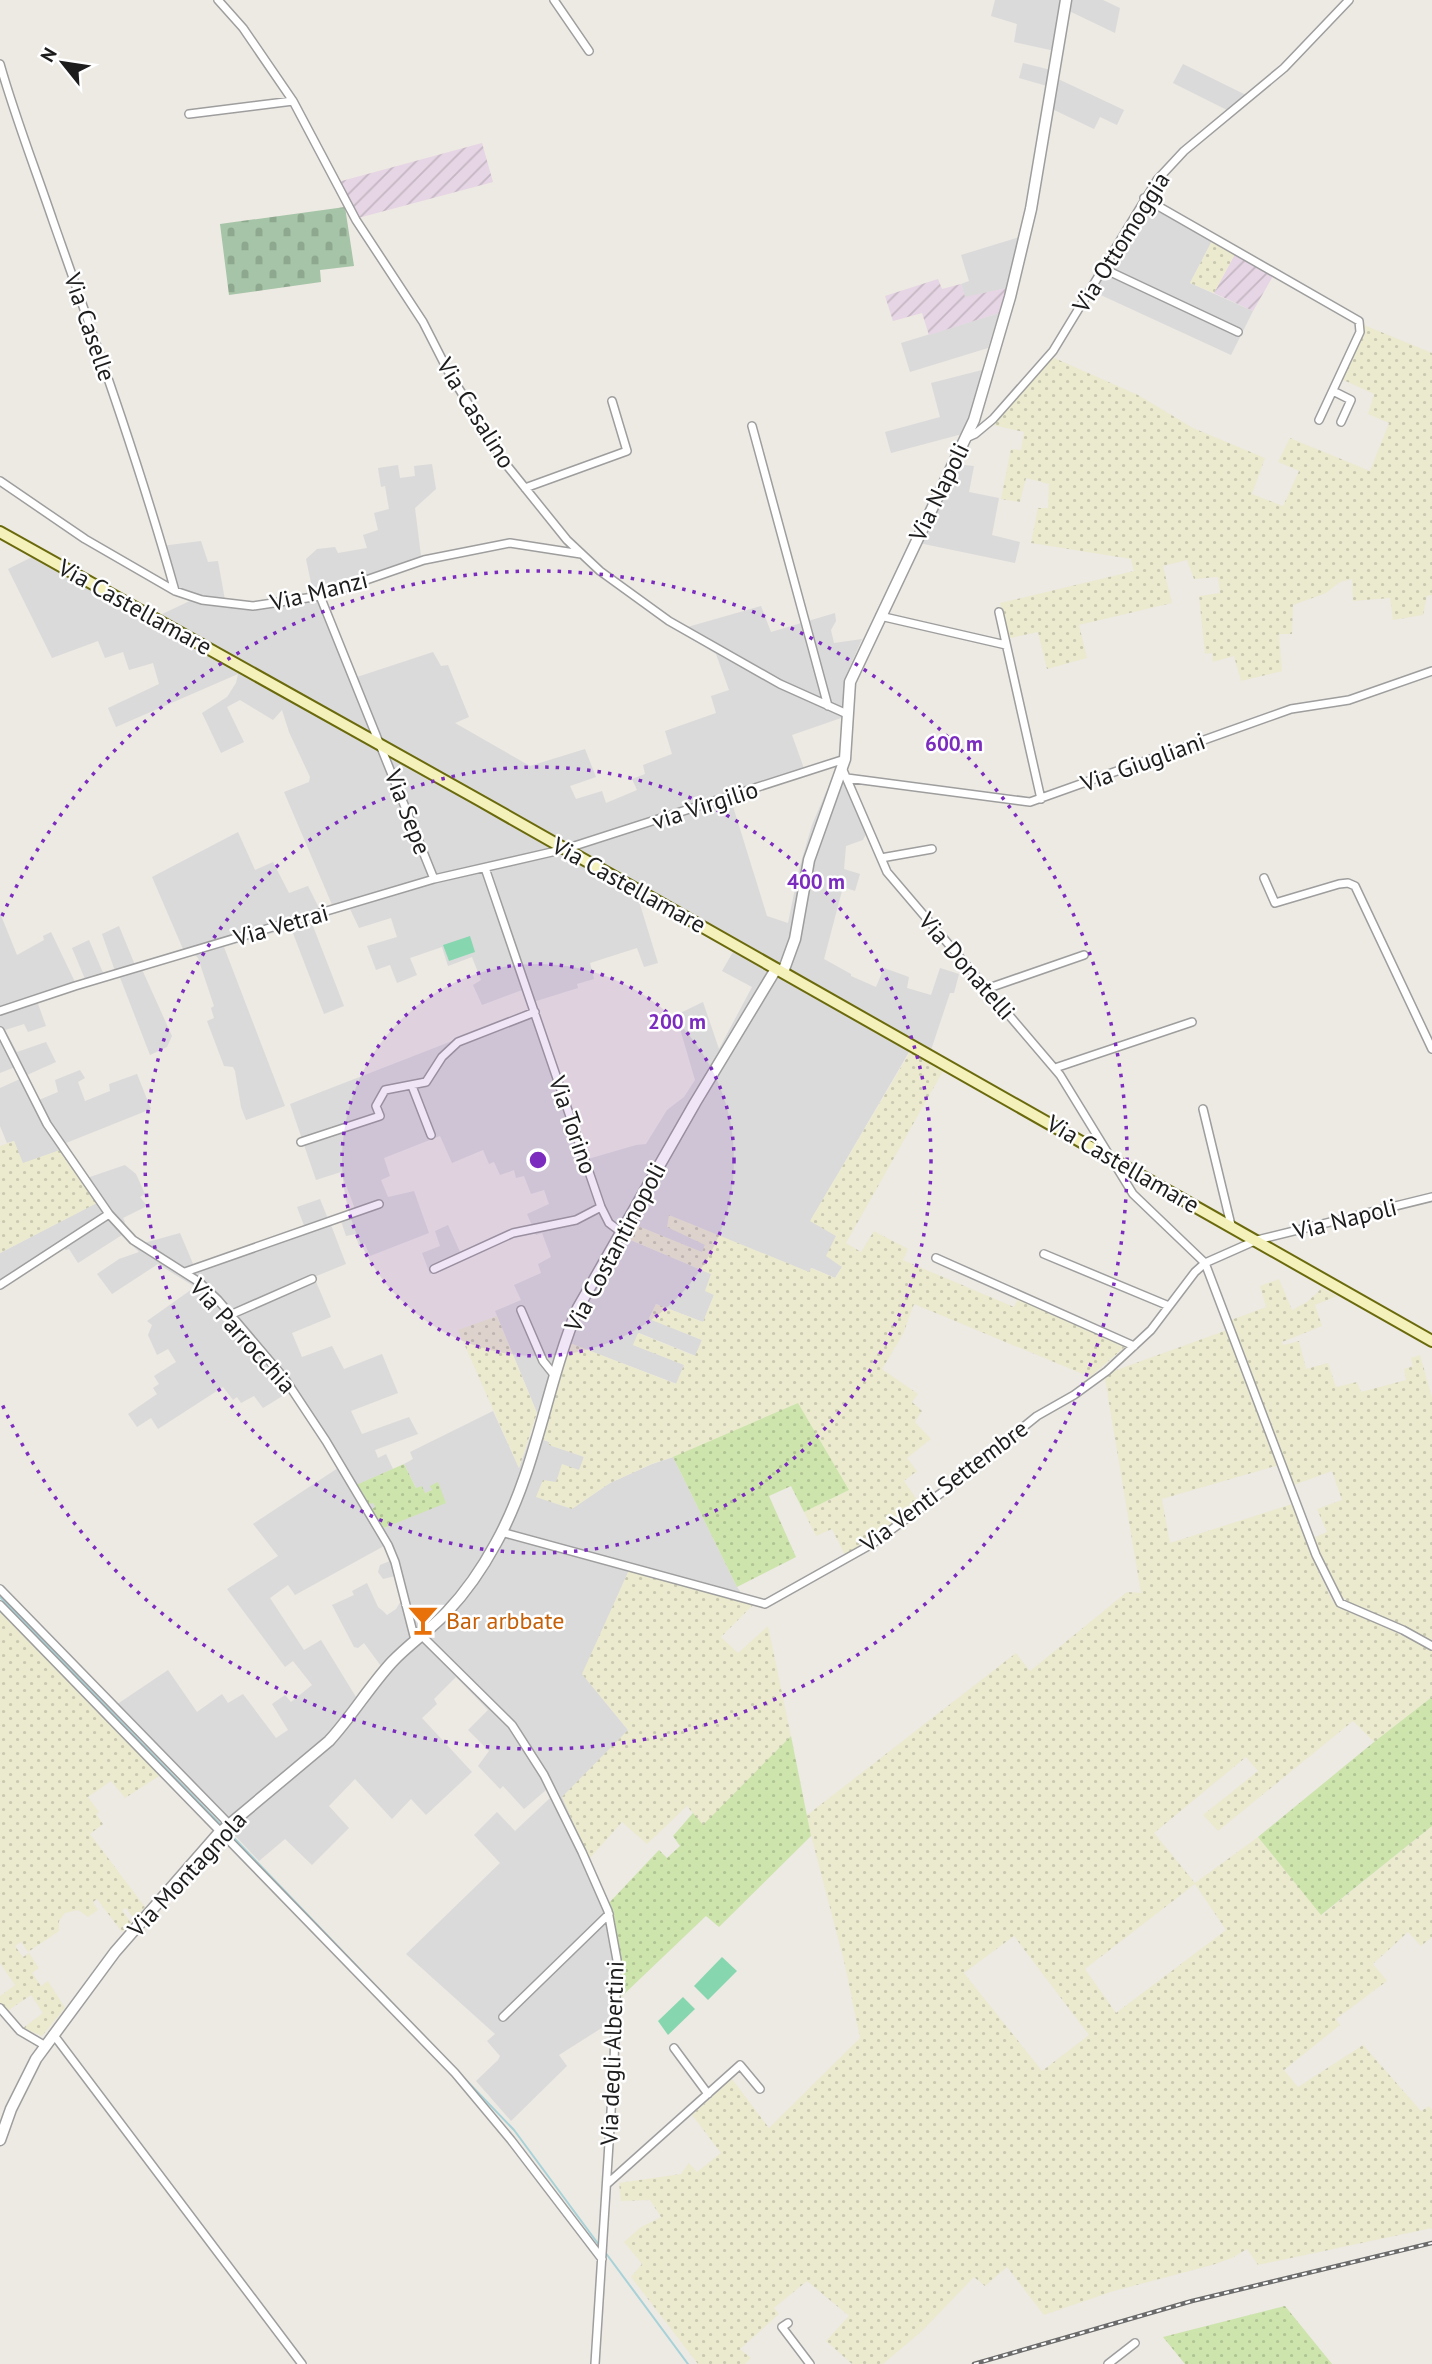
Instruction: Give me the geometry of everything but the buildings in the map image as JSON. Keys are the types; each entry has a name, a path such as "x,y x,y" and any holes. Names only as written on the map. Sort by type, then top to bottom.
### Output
{"main road":[{"name":"Via Castellamare","path":"0,532 381,744 1432,1341"}],"street":[{"name":"Via Casalino","path":"218,0 243,28 293,101 361,229 423,322 448,371 505,463 567,540 600,571 669,621 773,680 847,714"},
{"path":"554,0 589,51"},
{"name":"Via Napoli","path":"780,970 795,939 809,860 845,768 850,682 966,438 983,389 1025,238 1066,0"},
{"name":"Via Ottomoggia","path":"966,438 975,435 993,419 1053,351 1144,198 1172,163 1284,68 1349,0"},
{"name":"Via Caselle","path":"0,64 13,109 156,520 175,591"},
{"path":"189,114 293,101"},
{"path":"1144,198 1359,321 1360,332 1320,420"},
{"path":"1102,268 1238,332"},
{"path":"1333,391 1350,400 1341,422"},
{"path":"525,488 627,451 612,401"},
{"path":"752,426 828,706"},
{"name":"Via Manzi","path":"0,481 85,539 175,591 202,600 253,606 320,596 424,560 510,543 582,554"},
{"name":"Via Sepe","path":"320,596 435,879"},
{"path":"999,612 1041,799"},
{"path":"880,616 1006,645"},
{"name":"Via Giugliani","path":"845,768 1030,802 1291,709 1349,700 1432,671"},
{"name":"via Virgilio","path":"565,849 845,768"},
{"name":"Via Donatelli","path":"845,768 887,872 1055,1068 1133,1194 1205,1263"},
{"name":"Via Vetrai","path":"0,1011 75,986 435,879 565,849"},
{"path":"881,858 932,849"},
{"name":"Via Torino","path":"485,867 601,1207 609,1223 621,1232"},
{"path":"1264,878 1275,903 1339,884 1348,883 1355,886 1432,1049"},
{"path":"986,989 1084,955"},
{"name":"Via Costantinopoli","path":"418,1638 447,1612 489,1555 526,1474 578,1308 695,1103 780,970"},
{"path":"301,1142 380,1116 376,1106 385,1090 425,1082 442,1057 458,1042 535,1012"},
{"path":"1055,1068 1192,1022"},
{"name":"Via Parrocchia","path":"0,1031 47,1124 109,1214 133,1240 185,1272 218,1300 302,1403 381,1531 395,1562 418,1638"},
{"path":"412,1086 431,1135"},
{"path":"1203,1110 1231,1225"},
{"name":"Via Napoli","path":"1258,1240 1432,1197"},
{"path":"185,1272 379,1204"},
{"path":"434,1269 513,1233 576,1220 601,1207"},
{"path":"0,1285 109,1214"},
{"name":"Via Venti Settembre","path":"501,1532 765,1604 872,1544 903,1522 1011,1435 1107,1371 1151,1329 1205,1263 1258,1240"},
{"path":"1044,1254 1169,1306"},
{"path":"936,1258 1134,1346"},
{"path":"1205,1263 1316,1555 1336,1598 1347,1607 1403,1630 1432,1646"},
{"path":"230,1315 312,1279"},
{"path":"521,1310 543,1362 555,1376"},
{"path":"0,1588 485,2107 603,2253"},
{"path":"0,1605 225,1828"},
{"name":"Via Montagnola","path":"0,2140 26,2077 44,2045 115,1952 225,1828 345,1724 385,1670 418,1638"},
{"name":"Via degli Albertini","path":"418,1638 512,1725 549,1786 609,1914 617,1960 614,2063 595,2364"},
{"path":"503,2017 609,1914"},
{"path":"0,2008 20,2031 44,2045"},
{"path":"53,2034 302,2364"},
{"path":"674,2048 708,2094"},
{"path":"607,2184 740,2065 760,2089"},
{"path":"788,2323 782,2327 810,2364"},
{"path":"1108,2364 1135,2343"}],"shaded area":[{"path":"995,0 1063,0 1055,51 1014,42 1017,24 991,16"},
{"path":"1068,0 1103,0 1120,8 1115,33 1067,10"},
{"path":"1023,63 1051,70 1047,86 1019,78"},
{"path":"1183,64 1248,96 1229,111 1173,83"},
{"path":"1056,78 1124,110 1117,125 1100,117 1094,129 1050,108"},
{"path":"482,143 493,182 358,218 338,182"},
{"path":"1145,202 1212,241 1190,283 1253,311 1231,355 1092,291"},
{"path":"1020,237 1007,288 965,298 961,284 969,281 961,255"},
{"path":"1235,254 1273,276 1253,311 1214,293"},
{"path":"938,279 942,289 961,284 965,297 1007,288 999,313 929,335 922,313 893,321 885,296"},
{"path":"999,313 988,348 910,372 901,343"},
{"path":"986,369 966,433 891,453 885,432 940,417 931,383"},
{"path":"432,464 436,489 415,508 422,564 327,598 326,603 357,677 433,652 441,666 448,665 469,717 455,723 530,766 585,749 596,777 570,786 576,799 602,791 606,803 637,790 632,779 645,774 643,765 672,754 665,731 716,713 711,696 729,690 716,654 677,630 761,606 771,632 835,613 836,621 831,630 834,643 862,639 848,671 841,718 792,735 806,774 731,800 767,916 788,923 799,869 812,825 832,778 852,783 867,832 863,840 846,846 844,869 860,874 855,891 843,887 824,959 851,976 876,987 884,968 909,977 907,988 931,995 940,968 959,974 927,1062 909,1052 811,1220 836,1236 842,1267 835,1278 812,1268 809,1272 705,1245 702,1253 633,1224 626,1238 711,1274 714,1295 703,1322 656,1304 649,1318 702,1340 696,1356 639,1333 634,1345 685,1365 677,1384 571,1344 549,1415 537,1413 495,1311 521,1300 514,1285 541,1273 538,1264 551,1257 542,1233 536,1235 527,1214 549,1204 544,1190 531,1194 524,1176 516,1178 514,1170 500,1175 494,1162 489,1164 483,1150 452,1163 440,1136 384,1158 390,1176 381,1180 388,1197 414,1191 429,1233 370,1256 365,1244 359,1246 355,1234 346,1236 341,1221 331,1225 346,1264 314,1277 331,1317 292,1333 302,1357 332,1346 344,1369 382,1354 398,1393 351,1411 362,1434 409,1417 418,1434 375,1450 378,1458 386,1454 393,1469 357,1485 373,1502 375,1507 372,1509 384,1528 446,1502 432,1490 425,1493 416,1488 404,1464 413,1459 410,1452 493,1411 519,1468 531,1435 549,1442 549,1445 584,1456 571,1509 610,1483 673,1457 737,1587 742,1594 755,1597 753,1605 630,1568 583,1674 628,1730 589,1859 609,1903 617,1930 621,1973 619,2017 559,2055 567,2066 511,2121 476,2081 500,2056 487,2041 495,2034 406,1954 500,1863 474,1835 497,1812 515,1831 550,1798 546,1790 524,1809 503,1786 500,1789 478,1766 489,1751 468,1730 488,1710 456,1677 434,1699 437,1704 422,1718 472,1772 426,1815 411,1799 392,1819 355,1779 329,1806 349,1828 312,1865 285,1839 259,1861 113,1707 168,1670 197,1712 222,1694 228,1703 243,1694 276,1738 288,1730 272,1704 285,1695 291,1702 312,1685 293,1661 285,1667 227,1589 278,1556 253,1524 338,1468 289,1392 263,1408 254,1396 241,1403 237,1397 233,1400 223,1387 158,1429 151,1418 137,1427 128,1414 157,1394 153,1388 159,1384 154,1376 176,1362 168,1349 157,1355 148,1335 152,1325 147,1321 195,1287 158,1264 112,1294 97,1274 119,1259 139,1252 122,1235 78,1263 69,1249 63,1247 0,1288 0,1253 96,1203 81,1180 125,1165 136,1174 145,1194 140,1197 147,1206 123,1218 123,1226 144,1243 180,1233 194,1266 305,1228 297,1207 320,1199 328,1219 355,1209 341,1172 316,1180 290,1104 537,1008 588,1159 646,1144 667,1110 684,1097 695,1080 676,1015 703,1002 719,1049 752,987 722,971 733,952 638,898 658,963 644,967 637,948 590,963 594,979 577,984 578,988 530,1003 525,989 482,1005 473,985 481,980 472,957 448,966 442,947 410,958 417,975 397,983 390,965 376,970 367,946 397,937 391,918 359,928 350,909 311,921 344,1006 324,1014 291,928 224,947 285,1106 246,1120 235,1071 233,1067 224,1066 207,1021 214,1018 211,1008 214,1006 198,958 195,955 186,956 152,877 238,832 255,870 273,862 289,893 308,886 321,912 333,907 284,792 309,782 310,777 282,710 273,720 240,700 227,707 244,742 221,753 202,713 227,697 238,674 116,727 108,708 159,684 153,663 129,670 123,652 105,658 98,641 52,658 8,569 32,557 36,547 156,617 194,599 172,589 161,546 201,541 208,562 218,561 225,600 254,602 286,599 313,592 306,559 317,549 335,547 338,553 367,548 363,535 378,530 374,513 389,509 378,468 398,465 400,478 415,476 414,466","holes":["384,1546 390,1561 380,1565 378,1572 383,1579 395,1576 401,1601 396,1609 387,1615 378,1607 367,1583 352,1591 354,1595 332,1605 354,1647 358,1648 364,1643 381,1666 356,1697 321,1640 304,1650 270,1598 288,1585 295,1595"]},
{"path":"956,464 974,466 969,492 999,498 992,535 1020,542 1015,563 919,543"},
{"path":"0,913 17,955 44,940 43,936 51,932 75,982 85,979 72,948 89,940 104,975 115,971 102,934 119,926 135,965 140,965 172,1036 167,1047 150,1055 119,975 37,1001 46,1026 28,1032 24,1024 5,1030 17,1052 46,1042 56,1062 27,1075 39,1100 58,1092 55,1080 80,1070 85,1078 78,1082 85,1101 110,1091 109,1084 137,1074 151,1109 66,1143 69,1147 22,1164 14,1141 7,1143 0,1126 0,1088 20,1079 15,1067 0,1073"},
{"path":"448,1225 461,1254 453,1258 456,1264 430,1274 422,1253 440,1246 435,1231"}],"green space":[{"path":"345,207 354,266 320,270 321,282 229,295 220,224"},
{"path":"1212,241 1235,254 1214,293 1190,283"},
{"path":"1364,325 1432,353 1432,595 1427,596 1423,615 1393,620 1390,598 1353,601 1352,579 1340,582 1326,593 1293,605 1292,634 1279,634 1282,671 1241,681 1234,656 1213,662 1212,653 1205,654 1199,596 1220,593 1218,577 1194,579 1187,560 1163,566 1172,603 1079,625 1087,658 1047,669 1038,632 1006,639 1000,603 1134,571 1131,559 1031,543 1038,508 1048,508 1049,484 1026,478 1020,502 1001,499 1011,449 1021,450 1024,432 993,425 1052,357 1138,395 1193,428 1265,458 1252,494 1283,506 1299,471 1278,462 1290,438 1370,471 1389,423 1368,414 1374,394 1339,378"},
{"path":"470,936 475,952 449,961 443,945"},
{"path":"910,1052 943,1071 846,1243 861,1252 874,1231 908,1249 903,1260 1014,1307 1018,1299 1126,1346 1090,1377 914,1304 903,1334 882,1369 918,1394 912,1402 922,1411 915,1422 931,1439 907,1458 917,1471 904,1481 920,1504 885,1531 845,1555 832,1529 816,1536 804,1512 849,1490 673,1457 610,1483 572,1509 536,1497 543,1480 556,1482 562,1464 579,1470 584,1457 549,1445 549,1442 542,1439 570,1343 676,1384 684,1365 633,1345 638,1333 695,1356 702,1340 649,1319 656,1304 703,1322 714,1295 705,1291 711,1274 626,1238 633,1224 702,1252 705,1245 667,1227 669,1215 809,1272 811,1268 835,1278 842,1267 826,1256 836,1236 810,1221"},
{"path":"14,1141 23,1163 60,1150 97,1203 0,1253 0,1146"},
{"path":"1279,1279 1292,1310 1307,1302 1322,1288 1337,1296 1315,1305 1322,1326 1282,1342 1283,1345 1299,1341 1306,1369 1328,1363 1336,1387 1357,1382 1361,1392 1406,1380 1404,1369 1413,1366 1411,1358 1420,1355 1432,1397 1432,1640 1350,1603 1337,1593 1328,1575 1313,1538 1327,1532 1317,1509 1342,1500 1332,1471 1294,1485 1231,1320 1266,1307 1260,1286"},
{"path":"497,1316 537,1413 519,1468 458,1330"},
{"path":"1227,1330 1279,1465 1162,1499 1170,1543 1292,1504 1333,1602 1432,1650 1432,1697 1374,1742 1353,1721 1218,1831 1203,1815 1258,1771 1246,1757 1154,1833 1195,1883 1258,1837 1322,1915 1432,1826 1432,1937 1421,1946 1408,1932 1373,1964 1387,1981 1336,2019 1340,2025 1284,2070 1298,2087 1363,2045 1421,2111 1429,2106 1432,2110 1432,2228 1258,2265 1247,2249 1212,2265 1114,2291 1044,2315 1007,2267 985,2286 974,2277 922,2331 883,2364 852,2364 826,2341 849,2316 807,2281 774,2308 779,2314 740,2349 751,2358 745,2364 698,2364 631,2277 642,2264 624,2242 641,2227 661,2217 650,2200 621,2201 619,2183 681,2174 689,2163 697,2172 721,2153 692,2115 732,2079 769,2128 860,2038 845,1965 806,1816 1016,1653 1030,1671 1127,1592 1141,1593 1105,1379 1111,1372","holes":["1195,1884 1226,1930 1116,2013 1085,1969","1014,1936 1089,2035 1042,2071 964,1973"]},
{"path":"798,1403 849,1490 804,1512 791,1486 769,1496 796,1557 737,1587 673,1457"},
{"path":"404,1464 416,1488 422,1486 425,1493 432,1490 430,1486 438,1482 446,1503 384,1528 372,1509 375,1507 373,1503 369,1504 356,1485"},
{"path":"630,1568 753,1605 721,1637 738,1653 768,1626 791,1736 703,1826 687,1806 647,1844 622,1822 589,1859 562,1797 628,1730 582,1674"},
{"path":"0,1607 162,1774 125,1798 111,1781 88,1797 99,1812 96,1814 103,1824 90,1834 145,1907 134,1919 126,1908 122,1910 131,1923 122,1932 97,1899 93,1902 98,1910 88,1917 78,1910 65,1913 59,1921 59,1931 28,1952 21,1942 15,1946 23,1957 29,1953 39,1968 32,1973 41,1986 48,1981 65,2008 42,2036 23,2028 43,2013 31,1995 6,2012 0,2004 0,1996 15,1985 0,1963"},
{"path":"1432,1697 1432,1826 1321,1915 1258,1837"},
{"path":"791,1736 811,1836 719,1927 706,1916 621,1997 615,1926 609,1903 659,1850 667,1858 680,1846 673,1836 693,1813 703,1825"},
{"path":"722,1957 737,1971 708,2000 694,1986"},
{"path":"683,1997 695,2009 668,2035 658,2021"},
{"path":"1285,2306 1332,2364 1185,2364 1163,2337"}],"waterway":[{"path":"0,1597 220,1824"},
{"path":"233,1837 514,2130 599,2245"},
{"path":"605,2252 688,2364"}],"railway":[{"path":"974,2364 1192,2301 1432,2243"}],"place":[{"name":"Bar arbbate","path":"423,1620"}]}
